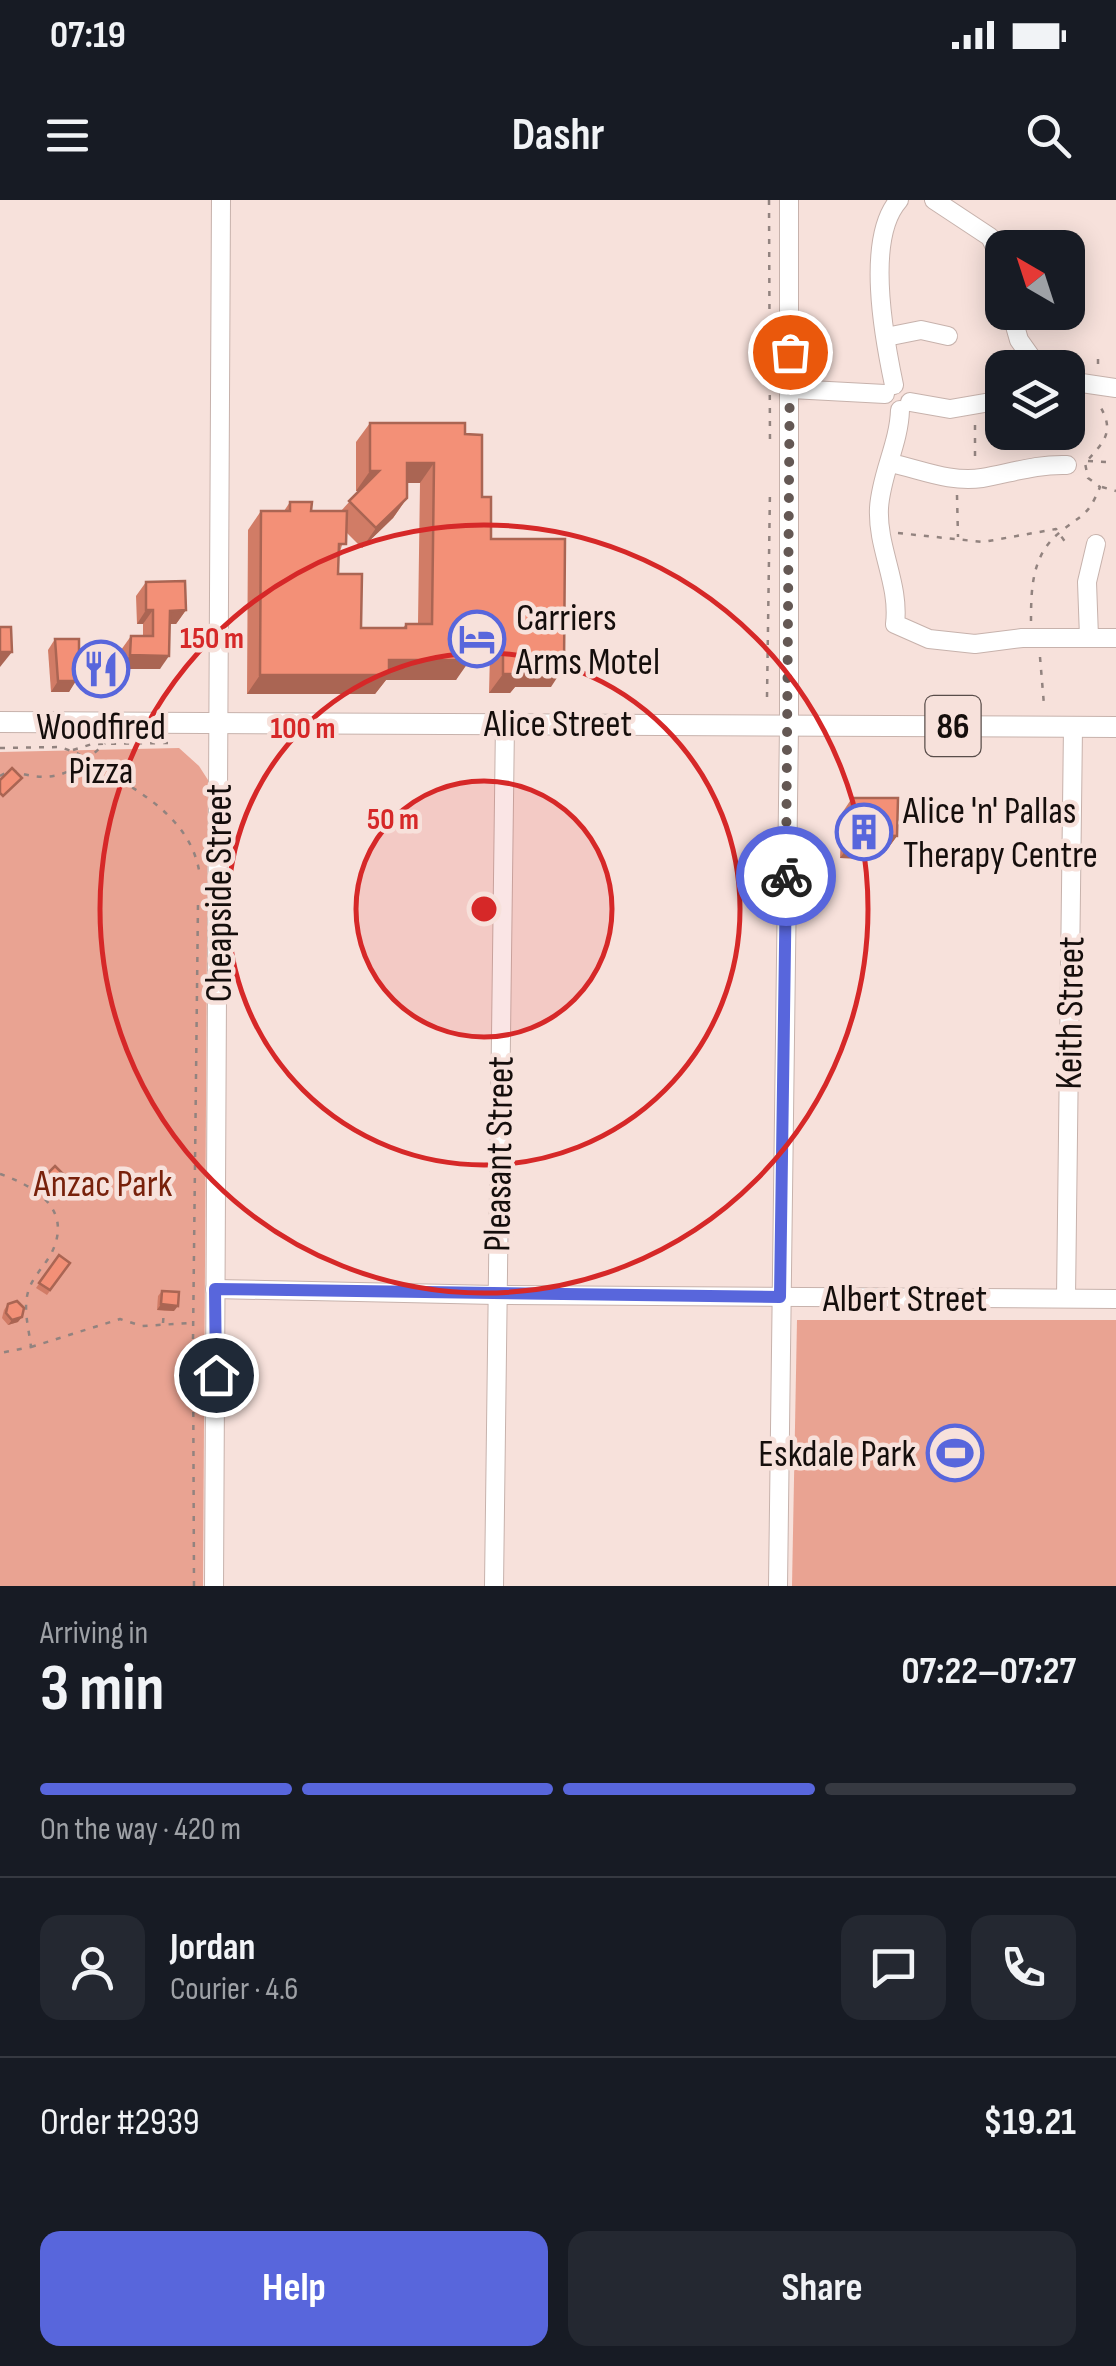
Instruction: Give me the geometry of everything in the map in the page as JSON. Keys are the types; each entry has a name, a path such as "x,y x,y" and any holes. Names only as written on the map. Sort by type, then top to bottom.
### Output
{"main road":[{"name":"Alice Street","path":"0,722 1116,728"}],"street":[{"name":"Cheapside Street","path":"214,1586 221,200"},
{"path":"778,1586 789,725 789,200"},
{"path":"899,200 887,219 879,248 888,406 950,408 985,404"},
{"path":"934,200 985,234"},
{"path":"886,337 921,330 948,336"},
{"path":"1085,383 1116,388"},
{"path":"790,389 890,390"},
{"path":"905,406 881,493 882,531 897,604 895,624 940,640 975,644 1032,638 1116,638"},
{"path":"890,462 944,477 969,478 1067,465"},
{"path":"1089,637 1087,582 1096,544"},
{"name":"Pleasant Street","path":"494,1586 505,722"},
{"name":"Keith Street","path":"1066,1298 1073,727"},
{"name":"Albert Street","path":"215,1289 1116,1299"}],"path":[{"path":"769,200 772,460"},
{"path":"1096,396 1107,418 1107,428 1101,447 1086,461 1086,475 1100,486 1116,491"},
{"path":"958,538 956,495 969,478 975,406"},
{"path":"1067,465 1107,462"},
{"path":"768,697 771,482"},
{"path":"1044,705 1042,667 1032,638 1035,566 1061,532 1089,512 1100,486"},
{"path":"882,531 996,541 1056,528 1066,543"},
{"path":"72,750 84,744 180,743"},
{"path":"0,776 11,770 32,777 60,775 88,760 105,744"},
{"path":"0,748 72,750 177,821 190,839 199,869"},
{"path":"194,1586 199,889"},
{"path":"0,1174 39,1191 55,1217 55,1242 28,1288 31,1347"},
{"path":"163,1325 164,1310"},
{"path":"0,1353 120,1319 142,1326 193,1323"}],"green space":[{"name":"Anzac Park","path":"179,748 208,780 203,1586 0,1586 0,752"},
{"name":"Eskdale Park","path":"797,1320 1116,1320 1116,1586 792,1586"}],"building":[{"path":"370,423 465,423 465,434 482,435 482,497 491,497 491,539 565,539 564,667 524,667 524,674 503,674 503,634 470,633 470,660 389,660 389,675 260,675 261,511 290,511 290,502 312,502 311,511 347,511 346,544 339,544 338,574 362,574 361,628 432,624 434,463 407,463 407,498 376,528 349,501 379,471 370,471"},
{"path":"185,581 186,610 170,611 169,656 130,655 131,636 153,636 153,610 146,610 146,582"},
{"path":"0,627 11,627 12,652 0,652"},
{"path":"55,639 79,639 76,681 58,681"},
{"path":"12,768 22,778 3,796 0,780"},
{"path":"852,798 898,798 897,836 879,835 879,844 851,843"},
{"path":"55,1166 72,1183 63,1192 46,1175"},
{"path":"59,1255 70,1263 50,1290 39,1283"},
{"path":"162,1291 179,1292 178,1306 161,1304"},
{"path":"17,1301 24,1308 22,1317 12,1320 6,1313 8,1304"}],"way so far":[{"path":"786,876 790,352"}],"place":[{"name":"Carriers Arms Motel","path":"477,639"},
{"name":"Woodfired Pizza","path":"101,669"},
{"name":"Alice 'n' Pallas Therapy Centre","path":"864,832"},
{"name":"Eskdale Park","path":"955,1453"}],"route":[{"path":"216,1375 215,1289 780,1297 786,876"}]}
